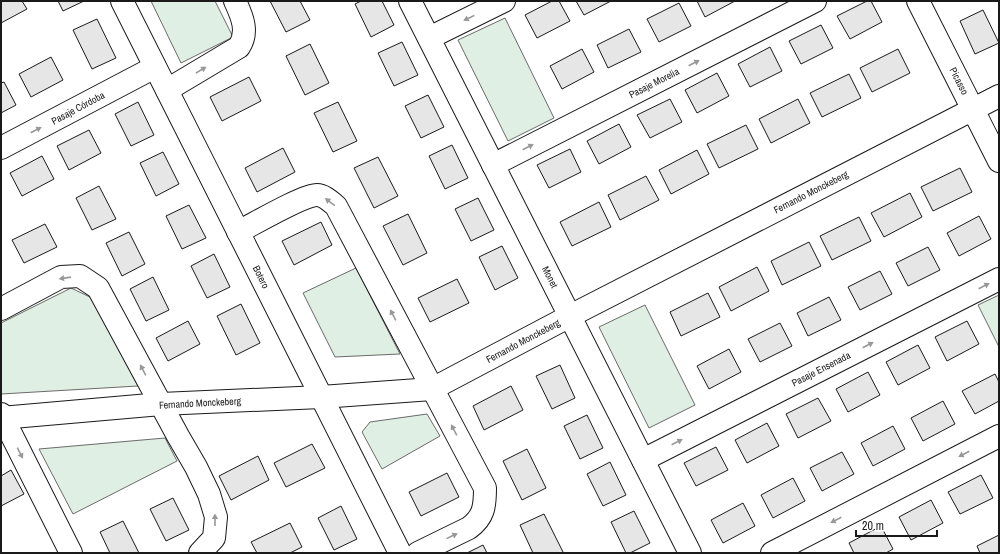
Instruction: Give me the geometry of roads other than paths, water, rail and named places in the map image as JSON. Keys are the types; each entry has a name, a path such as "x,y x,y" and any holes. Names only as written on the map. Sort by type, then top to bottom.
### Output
{"street":[{"name":"Botero","path":"122,1 400,553"},
{"path":"167,90 239,48 243,41 244,33 243,22 235,1"},
{"name":"Monet","path":"410,1 690,553"},
{"path":"429,38 504,1"},
{"name":"Pasaje Morelia","path":"493,165 815,1"},
{"name":"Picasso","path":"918,1 999,161"},
{"name":"Pasaje Córdoba","path":"1,148 155,67"},
{"name":"Fernando Monckeberg","path":"2,416 161,404 321,397 432,389 570,316 999,96"},
{"path":"238,232 306,197 318,195 329,200 336,206 485,488 483,512 476,522 469,528 418,553"},
{"path":"1,309 61,277 80,276 98,288 196,467 209,494 216,517 214,538 200,553"},
{"name":"Pasaje Ensenada","path":"643,460 999,278"},
{"path":"2,416 71,553"},
{"path":"772,553 999,436"}]}
